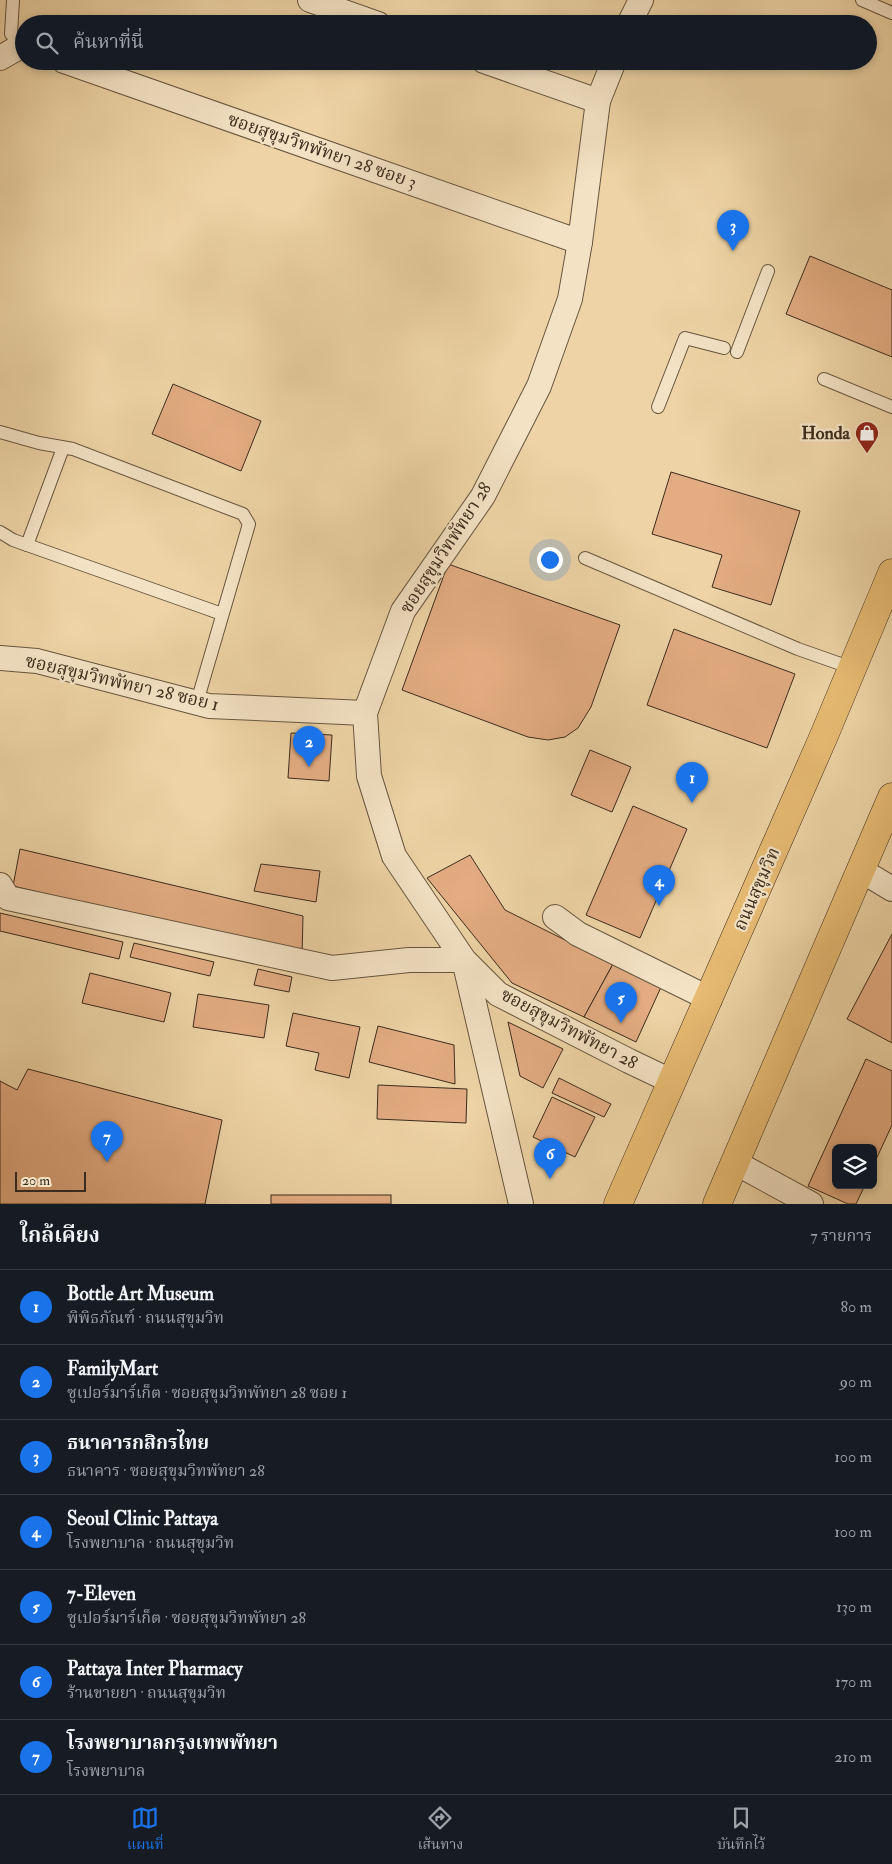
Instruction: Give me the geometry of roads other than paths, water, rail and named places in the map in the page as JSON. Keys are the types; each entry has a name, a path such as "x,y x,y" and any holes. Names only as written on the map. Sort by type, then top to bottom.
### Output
{"highway":[{"name":"ถนนสุขุมวิท","path":"618,1204 710,999 892,573"},
{"path":"717,1204 862,871 892,797"}],"street":[{"path":"310,0 352,15"},
{"path":"634,15 641,0"},
{"path":"0,58 15,50"},
{"name":"ซอยสุขุมวิทพัทยา 28 ซอย 3","path":"90,70 580,242"},
{"path":"510,70 598,101"},
{"name":"ซอยสุขุมวิทพัทยา 28","path":"610,70 598,101 580,242 570,299 539,386 483,496 403,611 365,714 369,776 394,856 464,960 498,994 629,1062 673,1082"},
{"name":"ซอยสุขุมวิทพัทยา 28 ซอย 1","path":"0,658 37,661 209,706 365,714"},
{"path":"862,871 892,889"},
{"path":"0,885 8,898 332,968 409,960 464,960 521,1204"},
{"path":"555,917 578,934 710,999"},
{"path":"736,1163 811,1204"}],"lane":[{"path":"13,0 10,34 15,39"},
{"path":"862,0 892,13"},
{"path":"737,352 768,271"},
{"path":"658,407 685,338 724,348"},
{"path":"824,380 892,407"},
{"path":"0,432 40,443 73,449 243,514 249,524 197,702"},
{"path":"27,545 64,448"},
{"path":"0,532 13,540 222,614"},
{"path":"585,558 798,649 852,668"}],"place":[{"name":"ธนาคารกสิกรไทย","path":"733,251"},
{"name":"Honda","path":"867,454"},
{"name":"FamilyMart","path":"309,767"},
{"name":"Bottle Art Museum","path":"692,803"},
{"name":"Seoul Clinic Pattaya","path":"659,906"},
{"name":"7-Eleven","path":"621,1023"},
{"name":"โรงพยาบาลกรุงเทพพัทยา","path":"107,1162"},
{"name":"Pattaya Inter Pharmacy","path":"550,1179"}]}
